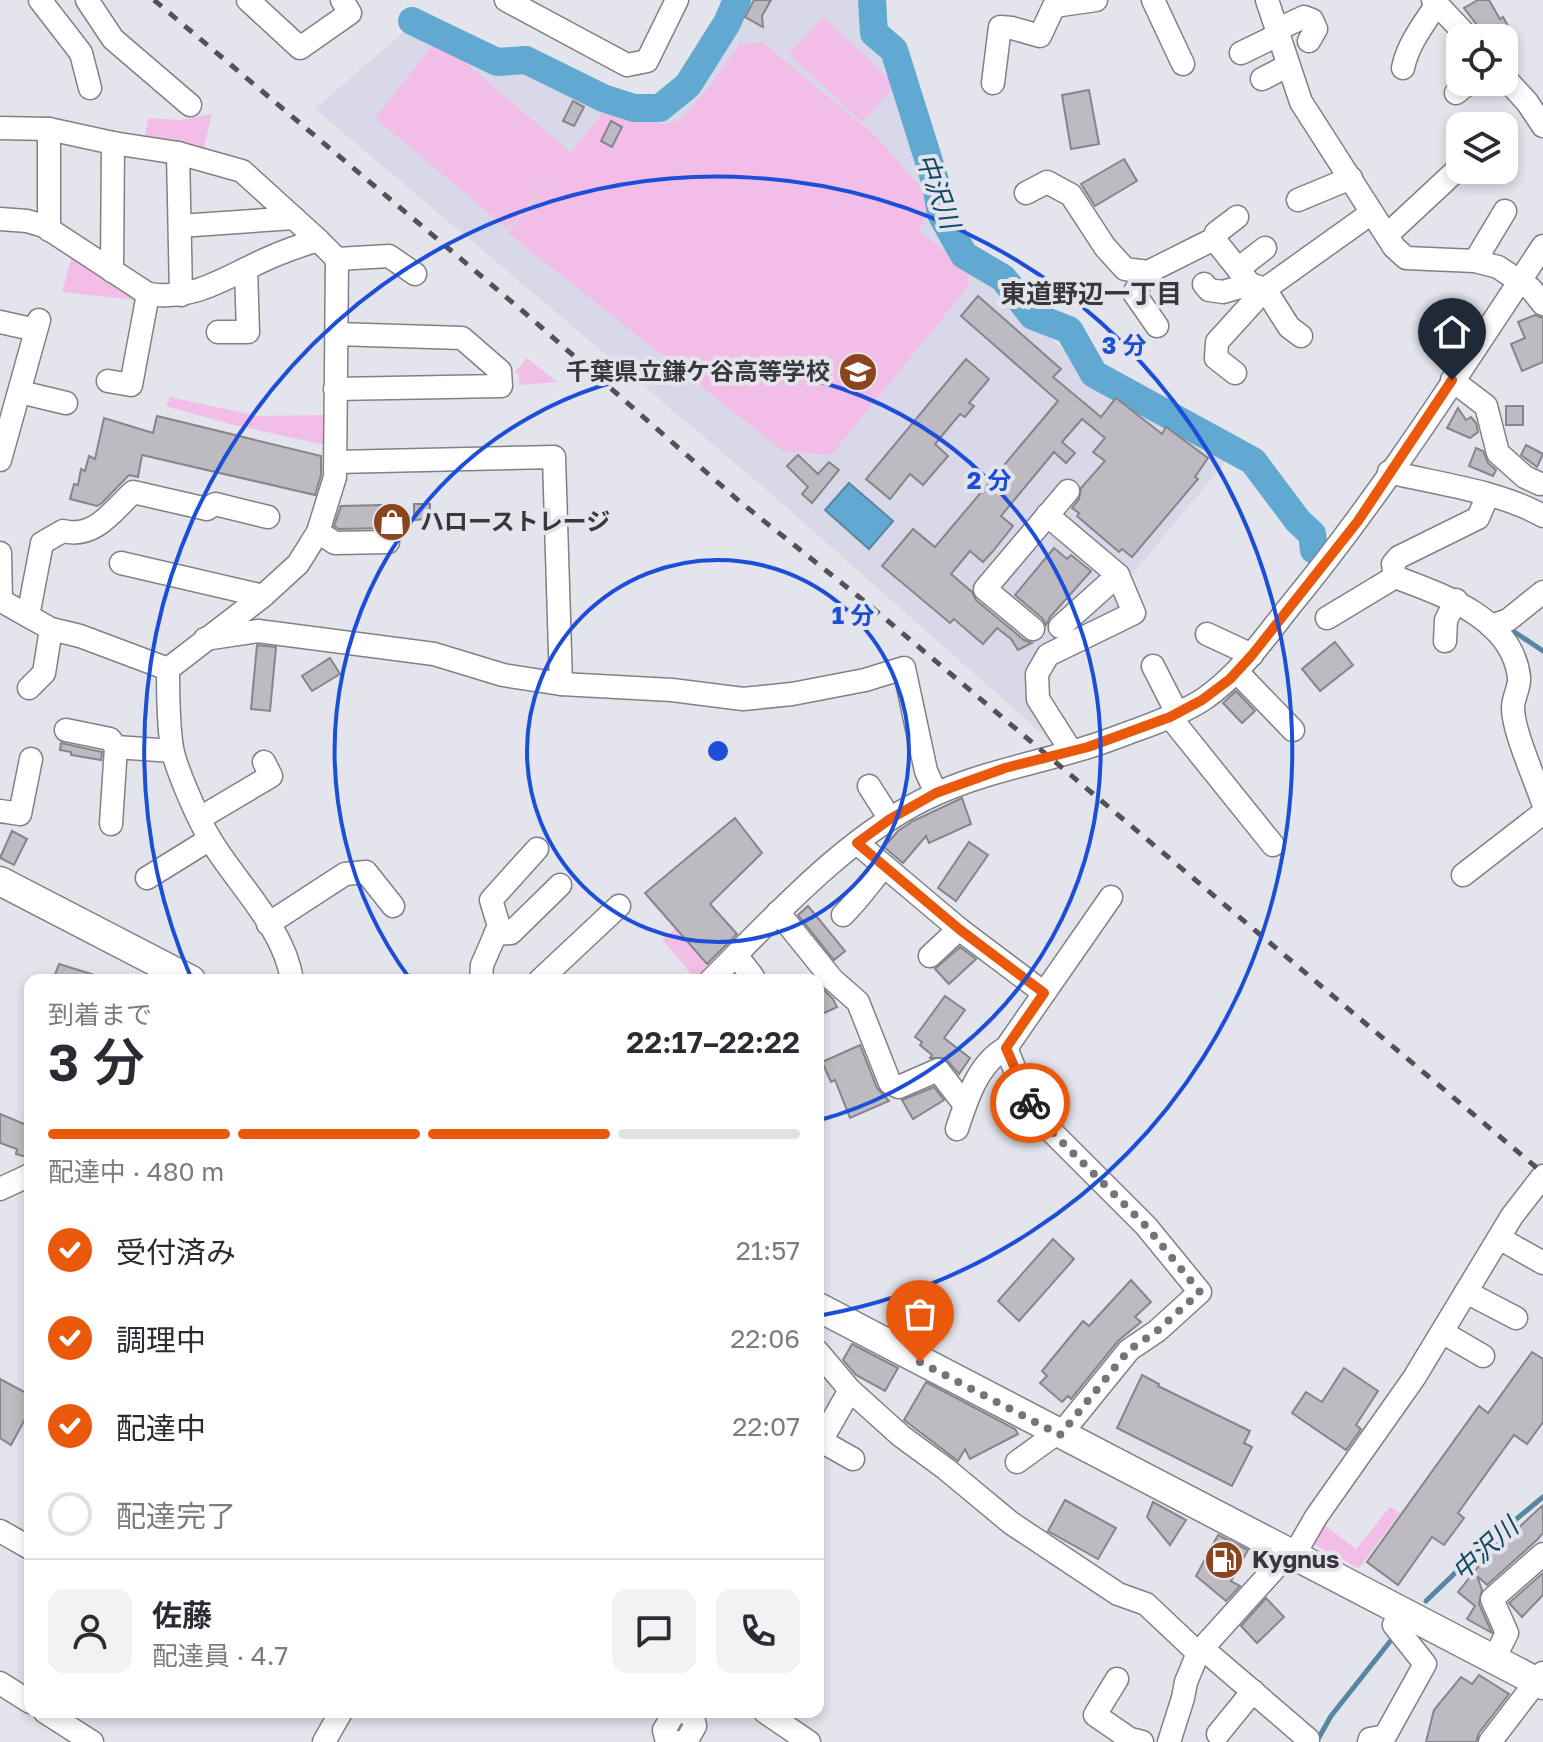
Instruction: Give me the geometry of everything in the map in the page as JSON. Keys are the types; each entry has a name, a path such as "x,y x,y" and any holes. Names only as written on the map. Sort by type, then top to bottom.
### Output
{"main road":[{"path":"0,881 179,974"},
{"path":"824,1310 1058,1434 1540,1680"}],"street":[{"path":"40,0 81,53 90,88"},
{"path":"87,0 113,39 190,105"},
{"path":"248,0 300,48 350,13 342,0"},
{"path":"506,0 627,65 647,61 671,2"},
{"path":"1054,6 1096,0"},
{"path":"1153,0 1183,64"},
{"path":"1267,0 1301,102 1394,247 1406,258 1475,261 1498,267 1519,281 1543,304"},
{"path":"1403,68 1406,55 1419,31 1442,3 1458,24"},
{"path":"1052,53 1054,6"},
{"path":"993,83 1000,27 1040,36 1054,6"},
{"path":"1241,53 1304,17 1312,20 1316,29 1309,41"},
{"path":"1262,79 1287,66"},
{"path":"1518,92 1543,126"},
{"path":"0,128 49,129 178,153 242,171 337,259 335,477 318,532 298,564 263,596 168,669"},
{"path":"49,129 49,230"},
{"path":"112,271 113,143"},
{"path":"178,153 181,295"},
{"path":"1298,200 1351,178"},
{"path":"1387,235 1446,180"},
{"path":"1026,193 1047,182 1071,195 1105,247 1125,269 1148,272"},
{"path":"1475,261 1505,211"},
{"path":"1204,284 1209,290 1223,292 1251,281 1370,214"},
{"path":"1157,326 1134,293 1148,272 1214,239 1216,233 1237,217"},
{"path":"180,226 294,218"},
{"path":"0,219 27,221 49,230 148,294 197,293 270,257 318,240"},
{"path":"1214,239 1289,327 1301,336"},
{"path":"717,974 778,912 857,843 890,819 936,793 1174,715 1202,700 1237,672 1358,521 1543,246"},
{"path":"1235,373 1216,358 1217,342 1251,281 1265,248"},
{"path":"337,259 389,256 415,274"},
{"path":"218,332 248,332 246,269"},
{"path":"108,381 131,385 148,294"},
{"path":"0,322 38,325 12,398 0,460"},
{"path":"335,389 501,386 500,371 462,338 336,334"},
{"path":"1389,472 1488,495 1535,512 1542,482 1525,477 1498,453 1486,406 1452,380"},
{"path":"12,398 66,403"},
{"path":"336,462 554,457 561,684"},
{"path":"1033,629 985,589 1068,491"},
{"path":"28,616 42,543 63,531 78,535 91,530 133,492 207,509 215,504 268,517"},
{"path":"1395,577 1393,564 1399,557 1478,518 1488,495"},
{"path":"1047,515 1118,575 1134,613 1048,655 1037,674 1038,699 1071,751"},
{"path":"318,532 335,543 388,542"},
{"path":"0,553 1,601 51,629 80,636 168,669"},
{"path":"121,563 263,596"},
{"path":"1060,627 1118,575"},
{"path":"1395,577 1456,600 1491,626 1513,655 1520,680 1513,708 1519,735 1543,803"},
{"path":"1327,618 1395,577"},
{"path":"1491,626 1508,620 1543,592"},
{"path":"1445,641 1446,620 1456,600"},
{"path":"29,688 44,673 51,629"},
{"path":"205,639 258,631 434,654 503,675 561,684 672,690 743,699 792,694 865,680 904,668 926,771 936,793"},
{"path":"1207,634 1252,655"},
{"path":"1153,666 1174,715 1273,845"},
{"path":"168,669 172,751 210,839 251,894 290,966 291,974"},
{"path":"1237,672 1293,730"},
{"path":"66,730 110,739 116,747 111,824"},
{"path":"116,747 172,751"},
{"path":"0,811 20,814 31,759"},
{"path":"200,818 271,776 264,762"},
{"path":"869,786 890,819"},
{"path":"1463,875 1543,813"},
{"path":"147,878 210,839"},
{"path":"857,843 959,929 1044,993"},
{"path":"481,974 482,965 499,926 491,900 537,849"},
{"path":"843,915 862,897 863,890 884,866"},
{"path":"268,924 345,874 366,872 393,906"},
{"path":"495,934 511,933 560,885"},
{"path":"957,1129 979,1075 1006,1048 1111,897"},
{"path":"546,974 619,906"},
{"path":"778,912 832,979 858,1002 890,1083 899,1087 938,1070 965,1105"},
{"path":"930,956 959,929"},
{"path":"736,955 751,974"},
{"path":"1006,1048 1027,1099 1049,1129 1146,1226 1200,1292 1157,1331 1129,1350 1058,1434 1017,1462"},
{"path":"1169,1742 1186,1682 1200,1650 1290,1553 1405,1391 1512,1216 1543,1176"},
{"path":"0,1189 24,1178"},
{"path":"1499,1238 1543,1263"},
{"path":"1466,1292 1516,1318"},
{"path":"1442,1332 1483,1356"},
{"path":"824,1359 850,1390 901,1436 1011,1523 1118,1594 1146,1604 1308,1739"},
{"path":"824,1436 850,1390"},
{"path":"824,1443 853,1459"},
{"path":"0,1531 24,1545"},
{"path":"1494,1659 1507,1633 1492,1599 1543,1554"},
{"path":"1381,1740 1425,1664 1394,1625 1401,1609"},
{"path":"1117,1679 1095,1715 1130,1739 1142,1742"},
{"path":"1490,1742 1540,1680"},
{"path":"0,1683 24,1698"},
{"path":"1218,1734 1253,1691"},
{"path":"54,1718 92,1742"},
{"path":"324,1742 338,1718"},
{"path":"671,1718 664,1730 666,1738 675,1742"},
{"path":"681,1742 687,1740 695,1726 693,1718"},
{"path":"774,1718 809,1742"}],"shaded area":[{"name":"千葉県立鎌ケ谷高等学校","path":"728,0 858,0 864,36 895,75 926,176 939,232 1008,300 1101,383 1154,418 1231,455 1127,581 1147,616 1059,658 1044,680 1056,746 760,484 315,109 413,24 430,29 496,66 527,64 602,102 633,111 653,107 690,70"},
{"path":"823,17 896,85 862,122 789,54"},
{"path":"438,39 571,153 603,113 616,112 669,124 681,119 740,44 762,42 877,137 923,191 928,211 919,231 970,271 967,288 831,455 783,451 508,233 564,162 508,229 375,118"},
{"path":"212,114 203,151 145,138 148,118 180,120"},
{"path":"72,256 86,267 143,301 62,292"},
{"path":"527,358 557,382 519,385 519,375 515,372"},
{"path":"170,397 258,416 328,415 329,446 166,406"},
{"path":"675,929 710,970 706,974 691,974 662,939"},
{"path":"1390,1507 1400,1513 1359,1568 1313,1544 1313,1531 1318,1520 1356,1549"}],"water":[{"path":"849,483 893,521 869,549 825,510"}],"building":[{"path":"754,0 771,0 762,16 763,27 745,17"},
{"path":"1478,0 1489,0 1500,19 1503,17 1507,24 1476,24 1464,8"},
{"path":"1089,90 1099,144 1071,149 1062,95"},
{"path":"573,101 584,107 574,126 563,121"},
{"path":"611,121 622,127 612,147 601,141"},
{"path":"1124,159 1137,181 1095,206 1081,184"},
{"path":"978,296 1061,369 1053,377 1101,417 1116,398 1162,434 1166,427 1208,458 1195,477 1198,479 1132,557 1122,549 1119,552 1077,516 1079,513 1072,508 1079,499 1081,488 1105,461 1093,452 1105,438 1082,419 1062,442 1075,453 1066,463 1054,452 1001,516 1013,526 993,551 983,562 970,551 951,574 972,592 976,600 1024,640 1032,643 1018,650 1011,639 997,628 983,644 954,619 950,623 882,566 913,529 935,547 1058,401 961,316"},
{"path":"1535,315 1543,318 1543,362 1522,371 1511,344 1525,338 1518,322"},
{"path":"966,359 989,379 969,403 974,406 965,417 960,414 935,444 948,456 923,485 910,474 890,499 866,479"},
{"path":"1506,406 1523,406 1523,425 1506,425"},
{"path":"1458,408 1466,420 1471,417 1476,423 1478,432 1470,438 1447,428"},
{"path":"157,416 321,456 321,475 315,495 142,455 138,477 129,475 102,503 97,506 70,499 74,484 78,485 81,469 85,471 89,456 95,459 104,418 153,433"},
{"path":"1526,445 1543,454 1537,467 1521,455"},
{"path":"1476,448 1483,451 1488,463 1496,470 1493,476 1469,466"},
{"path":"798,455 818,474 829,462 839,470 812,503 802,494 808,487 787,466"},
{"path":"414,504 430,504 430,519 414,520"},
{"path":"382,505 383,528 339,529 334,526 341,506"},
{"path":"1054,548 1067,559 1071,555 1091,571 1046,625 1015,595"},
{"path":"1335,642 1353,665 1320,691 1302,669"},
{"path":"257,645 276,647 270,711 251,709"},
{"path":"330,658 340,674 312,691 302,676"},
{"path":"1236,691 1255,711 1242,723 1223,703"},
{"path":"61,743 102,752 101,760 71,755 71,752 60,750"},
{"path":"962,798 971,824 929,843 926,836 903,863 884,847 898,831 913,821"},
{"path":"735,818 762,853 710,904 737,934 707,964 645,893"},
{"path":"12,831 27,839 14,865 0,858"},
{"path":"969,842 988,855 956,901 938,888"},
{"path":"808,906 845,951 834,960 798,915"},
{"path":"960,947 976,959 949,984 935,969"},
{"path":"59,964 91,974 55,974"},
{"path":"824,990 833,999 837,1007 824,1013"},
{"path":"945,996 965,1010 944,1038 970,1058 959,1074 945,1058 930,1058 932,1055 915,1037"},
{"path":"860,1045 877,1088 889,1101 850,1118 824,1061"},
{"path":"934,1087 944,1100 913,1119 902,1100"},
{"path":"0,1114 24,1124 24,1156 16,1154 17,1149 0,1143"},
{"path":"1053,1239 1074,1259 1019,1321 998,1301"},
{"path":"1131,1280 1151,1302 1135,1317 1141,1322 1118,1341 1071,1399 1068,1396 1062,1402 1040,1383 1047,1376 1042,1371 1083,1321 1089,1326"},
{"path":"852,1344 898,1368 885,1391 856,1375 843,1360"},
{"path":"1532,1352 1543,1359 1543,1422 1527,1444 1514,1435 1458,1513 1464,1518 1444,1545 1432,1537 1398,1585 1367,1562 1479,1406 1488,1413"},
{"path":"1344,1368 1378,1391 1356,1425 1361,1429 1346,1450 1292,1413 1306,1392 1322,1402"},
{"path":"1142,1375 1158,1386 1250,1431 1244,1443 1252,1447 1232,1486 1117,1428"},
{"path":"0,1379 24,1392 24,1421 11,1445 0,1438"},
{"path":"926,1382 1015,1429 1018,1434 970,1459 965,1449 958,1461 904,1420"},
{"path":"1065,1500 1116,1528 1098,1559 1048,1531"},
{"path":"1153,1502 1186,1520 1170,1545 1147,1517"},
{"path":"1543,1505 1543,1533 1538,1539 1487,1585 1477,1576 1482,1590 1479,1604 1492,1633 1467,1619 1475,1606 1458,1592 1498,1542 1501,1544"},
{"path":"1218,1535 1248,1550 1231,1581 1240,1586 1226,1601 1196,1576"},
{"path":"1543,1573 1543,1595 1522,1617 1509,1603"},
{"path":"1266,1598 1284,1617 1257,1643 1241,1626"},
{"path":"1479,1675 1509,1694 1479,1733 1476,1742 1426,1742 1434,1710 1461,1677 1472,1684"}],"waterway":[{"path":"412,21 497,62 526,60 603,98 634,108 660,108 688,85 727,23 737,0"},
{"name":"中沢川","path":"872,0 874,33 894,50 936,184 941,214 964,255 1003,278 1033,316 1069,330 1094,374 1253,461 1298,521 1312,534 1314,550"},
{"name":"中沢川","path":"1510,629 1543,651"},
{"name":"中沢川","path":"1426,1601 1479,1550 1543,1497"},
{"path":"1317,1741 1331,1716 1392,1639"}],"railway":[{"path":"154,0 525,313 739,501 869,605 1543,1173"}],"way so far":[{"path":"920,1362 1060,1435 1129,1350 1157,1331 1200,1292 1146,1226 1049,1129 1030,1103"}],"place":[{"name":"千葉県立鎌ケ谷高等学校","path":"858,372"},
{"name":"ハローストレージ","path":"392,522"},
{"name":"Kygnus","path":"1224,1560"}],"district":[{"name":"東道野辺一丁目","path":"1091,294"}],"route":[{"path":"1030,1103 1006,1048 1044,993 959,929 857,843 890,819 936,793 1005,768 1088,747 1170,717 1202,700 1230,679 1358,521 1452,380"}]}
